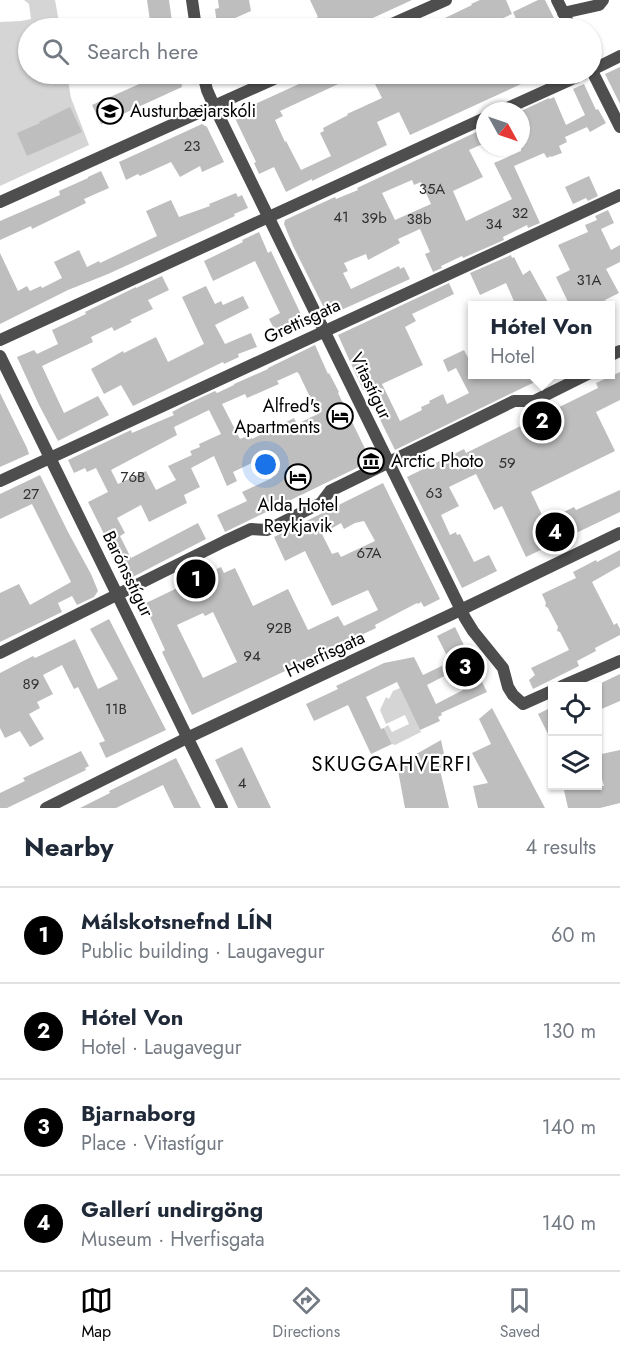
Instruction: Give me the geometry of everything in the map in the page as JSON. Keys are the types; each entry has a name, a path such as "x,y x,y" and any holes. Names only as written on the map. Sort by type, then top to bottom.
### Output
{"street":[{"path":"192,0 195,18"},
{"path":"406,18 446,0"},
{"path":"556,0 566,18"},
{"path":"563,13 599,5 603,0"},
{"path":"602,65 620,56"},
{"name":"Vitastígur","path":"206,84 214,106 460,610 473,631 503,668 508,687 513,695 523,704 548,693"},
{"path":"0,202 263,84"},
{"path":"521,102 561,84"},
{"path":"598,84 620,127"},
{"path":"0,340 476,122"},
{"name":"Grettisgata","path":"0,481 620,195"},
{"name":"Barónsstígur","path":"0,356 222,808"},
{"path":"0,653 251,529 267,530 321,503 330,491 514,401 534,401 580,379"},
{"name":"Hverfisgata","path":"46,808 187,738 620,533"},
{"path":"573,682 620,661"}],"shaded area":[{"path":"24,0 55,0 58,18 31,18 29,4"},
{"path":"18,21 18,84 69,84 71,98 89,145 0,186 0,22"},
{"path":"400,688 421,732 395,745 392,744 384,728 388,725 392,732 409,724 405,715 386,724 380,710 386,697 389,699 393,691"}],"building":[{"path":"147,0 169,0 172,18 150,18"},
{"path":"218,0 249,0 251,11 235,18 216,18 215,9 219,8"},
{"path":"310,0 412,0 373,18 316,18 318,17"},
{"path":"480,0 506,0 512,14 503,18 445,18"},
{"path":"538,0 545,0 554,18 516,18 513,12"},
{"path":"620,67 620,104 605,74"},
{"name":"Austurbæjarskóli","path":"139,84 182,84 182,87 101,124 92,105"},
{"path":"299,84 338,84 280,111 283,116 275,120 301,170 331,156 320,133 324,131 323,128 382,98 375,84 521,84 482,102 476,102 476,105 410,135 399,112 377,122 387,145 286,192 274,167 259,174 254,163 256,162 233,114"},
{"path":"584,84 596,110 598,109 606,123 590,132 587,127 565,137 567,142 559,146 562,153 547,158 544,153 514,166 540,223 528,228 527,225 503,237 504,240 463,258 462,256 433,272 425,254 430,252 420,229 398,239 400,243 368,260 366,254 344,263 348,271 343,273 351,289 399,266 400,269 404,267 410,279 328,316 293,246 284,224 285,220 335,197 336,199 358,190 357,188 476,132 476,147 469,150 483,177 453,191 466,221 512,199 494,163 510,156 530,156 530,107 554,97 566,125 585,115 573,89","holes":["412,180 414,185 421,182 431,204 395,220 382,193"]},
{"path":"70,107 82,132 27,156 17,133"},
{"path":"202,124 207,127 224,162 202,172 200,166 180,177 171,162 126,180 119,162"},
{"path":"101,171 109,188 84,199 86,203 32,229 31,226 0,240 0,221 60,195 59,191"},
{"path":"589,176 598,196 573,204 565,187"},
{"path":"236,193 238,197 242,195 248,208 234,214 235,216 68,290 0,324 0,253 18,291 27,286 30,291 41,286 42,288 62,278 54,262 79,250 87,267 157,236 146,211 171,200 179,217 210,206 209,204"},
{"path":"608,210 614,223 601,229 611,250 620,245 620,262 606,269 619,293 605,301 568,301 556,277 570,270 558,245 588,232 585,225 597,220 595,216"},
{"path":"259,232 268,253 271,251 306,325 282,336 278,336 269,319 280,313 255,261 213,281 204,261"},
{"path":"511,255 523,275 530,270 547,301 514,301 506,283 480,295 470,273"},
{"path":"162,276 169,290 148,300 153,309 114,331 112,327 91,337 93,342 42,366 64,413 98,396 109,415 58,441 17,357 34,350 37,354 58,344 52,330"},
{"path":"449,283 454,294 412,314 416,321 405,327 423,365 382,384 400,421 422,410 421,407 443,394 447,404 469,393 456,368 448,372 443,360 464,350 468,358 468,379 541,379 395,450 365,389 363,390 338,335"},
{"path":"206,286 215,304 221,301 223,305 243,296 249,308 215,325 225,344 251,333 257,347 238,354 239,357 224,364 223,362 133,406 121,385 104,394 91,369 123,351 124,353 156,337 168,362 204,344 182,297"},
{"path":"315,345 371,461 225,532 217,515 247,501 242,492 272,478 262,458 233,472 237,481 227,486 214,456 191,468 200,487 184,495 187,503 149,522 141,505 117,518 125,533 120,536 131,558 198,523 206,539 125,581 88,502 108,492 96,468 87,472 85,468 74,473 68,460 131,430 132,433 174,415 172,412 185,405 215,391 217,393","holes":["297,372 318,414 297,424 294,418 252,439 250,435 240,439 222,404 245,394 247,398 279,384 277,381","209,410 221,434 199,444 200,447 190,451 192,455 168,466 176,480 156,490 146,471 118,484 111,470 177,435 174,427"]},
{"path":"620,372 620,400 596,412 615,451 531,492 545,521 574,507 576,510 620,490 620,512 526,557 502,506 494,510 476,474 449,487 459,506 441,515 450,535 456,532 457,535 460,534 474,562 489,555 497,571 462,588 407,477 464,449 466,453 598,388 596,383 605,379 615,379 615,374"},
{"path":"0,393 29,454 0,467"},
{"path":"40,475 98,591 94,597 77,605 72,596 58,603 62,612 0,642 0,593 19,584 30,605 71,582 32,504 0,519 0,494"},
{"path":"383,483 440,599 424,607 421,602 417,603 375,625 376,628 192,715 162,652 165,650 144,604 221,567 224,573 235,568 253,606 288,589 308,630 338,616 344,626 378,610 368,590 332,606 305,551 285,561 274,537","holes":["364,521 375,541 341,557 338,552 332,554 322,534 341,523 344,529","213,612 237,662 203,678 177,625 203,613 205,616"]},
{"path":"620,550 620,566 592,582 614,625 617,623 620,635 595,648 596,651 577,661 579,666 533,689 529,680 535,675 531,668 569,650 560,632 557,631 558,627 545,606 542,594 576,578 573,572"},
{"path":"109,619 166,730 106,758 99,743 105,741 78,687 74,689 62,665 43,675 53,694 37,702 40,708 29,714 44,739 30,747 20,731 5,738 0,728 0,673 33,656 35,658 75,639 98,689 118,679 90,629"},
{"path":"455,627 487,692 441,713 442,715 438,717 440,721 420,730 397,682 366,697 381,729 384,728 392,744 371,754 348,705 314,721 306,704 338,689 336,686 384,663 414,657 423,675 450,662 437,636","holes":["454,671 463,690 436,704 427,685"]},
{"path":"620,674 620,701 602,709 602,683"},
{"path":"492,708 545,808 478,808 473,786 488,783 472,753 491,744 479,719"},
{"path":"548,709 548,734 538,714"},
{"path":"441,740 447,768 440,770 449,808 405,808 397,765"},
{"path":"242,747 271,808 238,808 215,760"},
{"path":"620,750 620,803 600,808 568,808 564,790 602,790 604,786 602,754"},
{"path":"81,751 89,766 85,768 86,770 7,808 0,808 0,793 25,781 23,778"},
{"path":"176,758 201,808 174,808 163,785 116,808 80,808 110,793 109,791"}],"place":[{"name":"Austurbæjarskóli","path":"110,111"},
{"name":"Alfred's Apartments","path":"340,416"},
{"name":"Hótel Von","path":"542,421"},
{"name":"Arctic Photo","path":"371,461"},
{"name":"Alda Hotel Reykjavik","path":"298,477"},
{"name":"Gallerí undirgöng","path":"555,532"},
{"name":"Málskotsnefnd LÍN","path":"196,579"},
{"name":"Bjarnaborg","path":"465,667"}],"district":[{"name":"SKUGGAHVERFI","path":"392,764"}]}
